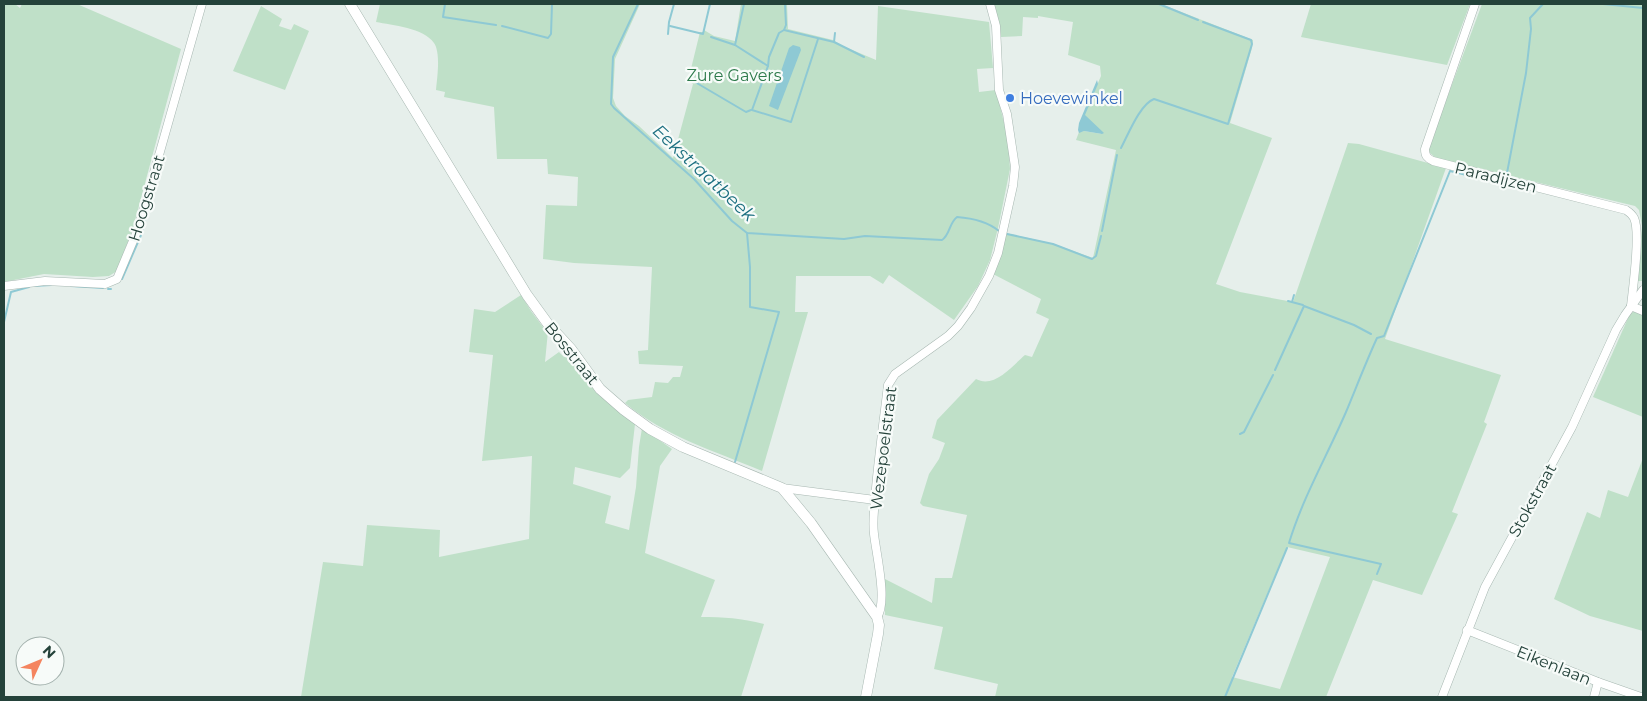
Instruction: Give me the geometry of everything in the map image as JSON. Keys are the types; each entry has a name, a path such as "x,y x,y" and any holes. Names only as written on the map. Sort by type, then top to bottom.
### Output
{"street":[{"name":"Hoogstraat","path":"4,286 45,280 105,284 118,279 138,229 202,4"},
{"name":"Bosstraat","path":"350,4 527,295 548,324 571,349 600,389 650,429 683,447 782,488 811,523 877,617"},
{"name":"Wezepoelstraat","path":"866,697 878,633 879,624 877,617 881,603 874,534 875,500 888,385 895,374 948,336 971,308 989,276 998,253 1012,186 1014,167 1007,114 1000,90 997,69 996,26 990,4"},
{"name":"Paradijzen","path":"1475,4 1425,149 1425,154 1433,161 1626,210 1633,215 1636,222 1636,254 1631,306"},
{"name":"Stokstraat","path":"1442,697 1485,587 1572,427 1616,330 1643,290"},
{"path":"1631,306 1643,311"},
{"path":"782,488 875,500"},
{"name":"Eikenlaan","path":"1467,630 1641,697"},
{"path":"1594,697 1598,682"}],"green space":[{"path":"4,4 15,4 20,8 22,4 77,4 181,49 133,228 117,271 109,276 44,274 4,282"},
{"name":"Zure Gavers","path":"380,4 640,4 615,59 613,98 616,106 625,116 639,126 673,158 693,84 688,81 700,32 704,30 714,36 735,41 741,4 787,4 788,29 833,40 876,60 878,6 989,22 993,68 977,69 979,92 996,90 1008,139 1010,169 990,260 978,286 954,320 889,275 883,284 870,276 796,276 795,312 808,312 762,471 708,449 656,425 625,403 628,400 652,397 655,382 668,383 673,377 680,377 683,366 639,364 638,351 648,350 652,267 574,263 543,259 546,205 577,206 578,177 548,174 547,159 497,159 494,107 444,97 445,92 436,90 438,59 434,43 423,34 415,31 376,22"},
{"path":"994,4 1161,4 1253,40 1230,123 1272,138 1216,284 1240,292 1293,302 1348,143 1359,144 1446,168 1385,339 1501,375 1484,422 1487,424 1452,512 1458,514 1422,595 1373,580 1326,697 995,697 998,684 934,669 943,627 885,615 885,579 932,603 935,578 952,578 967,515 923,506 920,503 929,474 939,459 945,443 932,438 937,420 976,379 989,381 996,379 1025,355 1032,357 1049,319 1036,313 1041,299 993,274 1006,233 1054,244 1093,258 1116,150 1076,140 1079,132 1102,134 1084,115 1101,76 1100,66 1068,55 1073,22 1038,16 1038,18 1023,17 1022,36 1001,37","holes":["1287,547 1330,557 1280,689 1232,677"]},
{"path":"1311,4 1470,4 1447,65 1301,37"},
{"path":"1482,4 1643,4 1643,281 1638,281 1637,278 1642,226 1639,210 1635,206 1436,158 1430,153 1428,149"},
{"path":"261,6 282,19 279,26 291,30 294,24 309,31 285,90 233,71"},
{"path":"521,295 546,331 548,331 545,362 559,352 564,357 569,354 588,381 635,424 630,468 620,478 575,467 573,484 611,496 605,523 629,530 636,487 642,428 672,449 660,466 645,553 715,580 701,617 732,618 764,624 741,697 301,697 323,562 363,566 367,525 440,530 439,557 529,539 532,456 482,461 493,355 469,352 474,309 495,312"},
{"path":"1636,311 1643,314 1643,417 1593,397 1629,316"},
{"path":"1643,458 1643,631 1590,616 1554,599 1587,512 1600,518 1608,490 1628,497"}],"water":[{"path":"793,45 800,47 801,50 778,110 769,106 789,48"},
{"path":"1097,80 1098,84 1085,115 1104,133 1084,131 1079,133 1079,123"}],"waterway":[{"name":"Eekstraatbeek","path":"445,4 443,17 496,25"},
{"name":"Eekstraatbeek","path":"502,26 548,38 551,34 552,4"},
{"name":"Eekstraatbeek","path":"638,4 613,57 611,104 694,179 732,221 747,233 844,239 865,236 942,240 957,217 979,221 999,231"},
{"path":"668,34 674,4"},
{"path":"670,26 703,34 710,4"},
{"path":"735,45 744,4"},
{"path":"785,4 786,25 784,30 779,33 769,57 768,66 752,110 791,122 818,39"},
{"name":"Eekstraatbeek","path":"1159,4 1198,20"},
{"path":"1507,173 1526,73 1531,29 1530,18 1543,4"},
{"path":"1603,4 1643,8"},
{"name":"Eekstraatbeek","path":"1121,148 1139,113 1154,99 1228,124 1252,44 1251,40 1203,22"},
{"path":"784,30 834,42 864,57"},
{"path":"834,42 835,33"},
{"path":"711,37 735,45 768,66"},
{"path":"695,82 746,112 751,110"},
{"name":"Eekstraatbeek","path":"1102,231 1117,155"},
{"path":"1377,574 1381,564 1289,543 1301,509 1346,412 1377,338 1384,336 1450,171 1504,184"},
{"name":"Eekstraatbeek","path":"122,279 141,235 158,173"},
{"path":"735,462 779,312 750,307 750,267 747,233"},
{"name":"Eekstraatbeek","path":"1007,234 1053,244 1092,259 1096,256 1101,236"},
{"name":"Eekstraatbeek","path":"33,286 51,285"},
{"name":"Eekstraatbeek","path":"71,286 103,288"},
{"name":"Eekstraatbeek","path":"4,322 11,292 29,287"},
{"path":"1292,302 1294,295"},
{"path":"1288,301 1303,305"},
{"path":"1275,370 1304,306 1354,325 1371,334"},
{"path":"1240,434 1244,432 1273,375"},
{"path":"1225,697 1287,548"}],"place":[{"name":"Hoevewinkel","path":"1010,98"}]}
